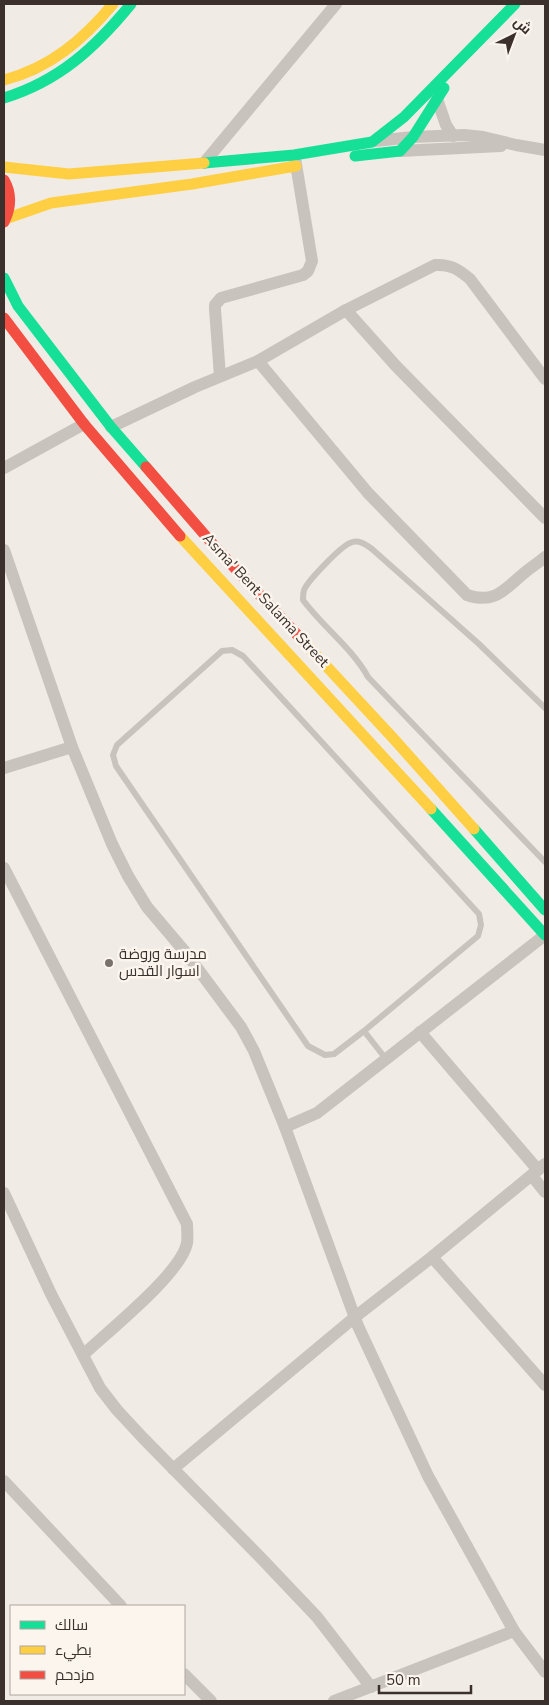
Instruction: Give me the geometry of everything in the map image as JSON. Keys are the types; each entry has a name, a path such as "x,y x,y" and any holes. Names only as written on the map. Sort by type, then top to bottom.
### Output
{"main road":[{"path":"4,80 40,68 60,56 96,25 113,4"},
{"path":"4,98 19,95 40,85 77,60 118,21 131,4"},
{"path":"5,220 52,203 192,184 372,142 404,117 515,4"},
{"path":"4,167 69,174 204,163 295,160 400,151 413,137 460,61"},
{"path":"4,180 9,188 10,204 5,220"},
{"name":"Asma' Bent Salama Street","path":"4,278 18,306 111,427 217,549 329,668 545,910"},
{"name":"Asma' Bent Salama Street","path":"4,318 84,424 168,523 545,935"}],"street":[{"path":"204,163 336,4"},
{"path":"437,99 446,125 453,136"},
{"path":"372,142 413,137 453,136 483,138 516,146 545,150"},
{"path":"400,151 516,146"},
{"path":"220,376 214,309 217,301 221,298 303,275 311,266 312,261 295,160"},
{"path":"111,427 220,376 258,361 346,310 435,264 446,264 454,267 470,279 545,378"},
{"path":"346,310 396,366 545,518"},
{"path":"258,361 368,493 467,595 478,599 498,595 545,557"},
{"path":"4,468 84,424"},
{"path":"4,550 72,747 112,844 135,890 186,953 241,1027 254,1051 285,1127 355,1317 428,1476 514,1631 545,1672"},
{"path":"4,768 72,747"},
{"path":"5,876 187,1224 187,1243 184,1250 155,1290 82,1355"},
{"path":"285,1127 317,1113 545,935"},
{"path":"420,1032 538,1170 545,1192"},
{"path":"172,1468 355,1317 538,1170"},
{"path":"4,1193 51,1294 100,1388 117,1410 172,1468 311,1610 370,1687"},
{"path":"432,1257 545,1385"},
{"path":"4,1481 120,1605"},
{"path":"334,1701 514,1631"},
{"path":"185,1675 211,1701"}],"lane":[{"path":"545,708 466,633 363,543 349,543 326,564 304,589 303,600 326,628 359,661 368,677 545,862"},
{"path":"232,650 243,656 479,914 481,925 478,936 364,1031 334,1054 325,1055 308,1046 116,766 113,755 116,744 222,651 232,650"},
{"path":"364,1031 386,1059"}],"traffic: fast":[{"path":"4,98 42,82 75,61 104,35 131,4"},
{"path":"204,163 294,155 372,142 404,117 515,4"},
{"path":"355,156 400,151 413,137 444,88"},
{"path":"4,278 18,306 111,427 146,467"},
{"path":"431,809 545,935"},
{"path":"474,829 545,910"}],"traffic: slow":[{"path":"4,80 36,68 65,51 90,29 113,4"},
{"path":"4,167 69,174 204,163"},
{"path":"5,219 51,203 192,184 296,166"},
{"path":"180,536 431,809"},
{"path":"303,641 474,829"}],"traffic: jam":[{"path":"4,180 10,201 4,222"},
{"path":"4,318 84,424 180,536"},
{"path":"146,467 217,549 303,641"}],"place":[{"name":"مدرسة وروضة اسوار القدس","path":"109,963"}]}
